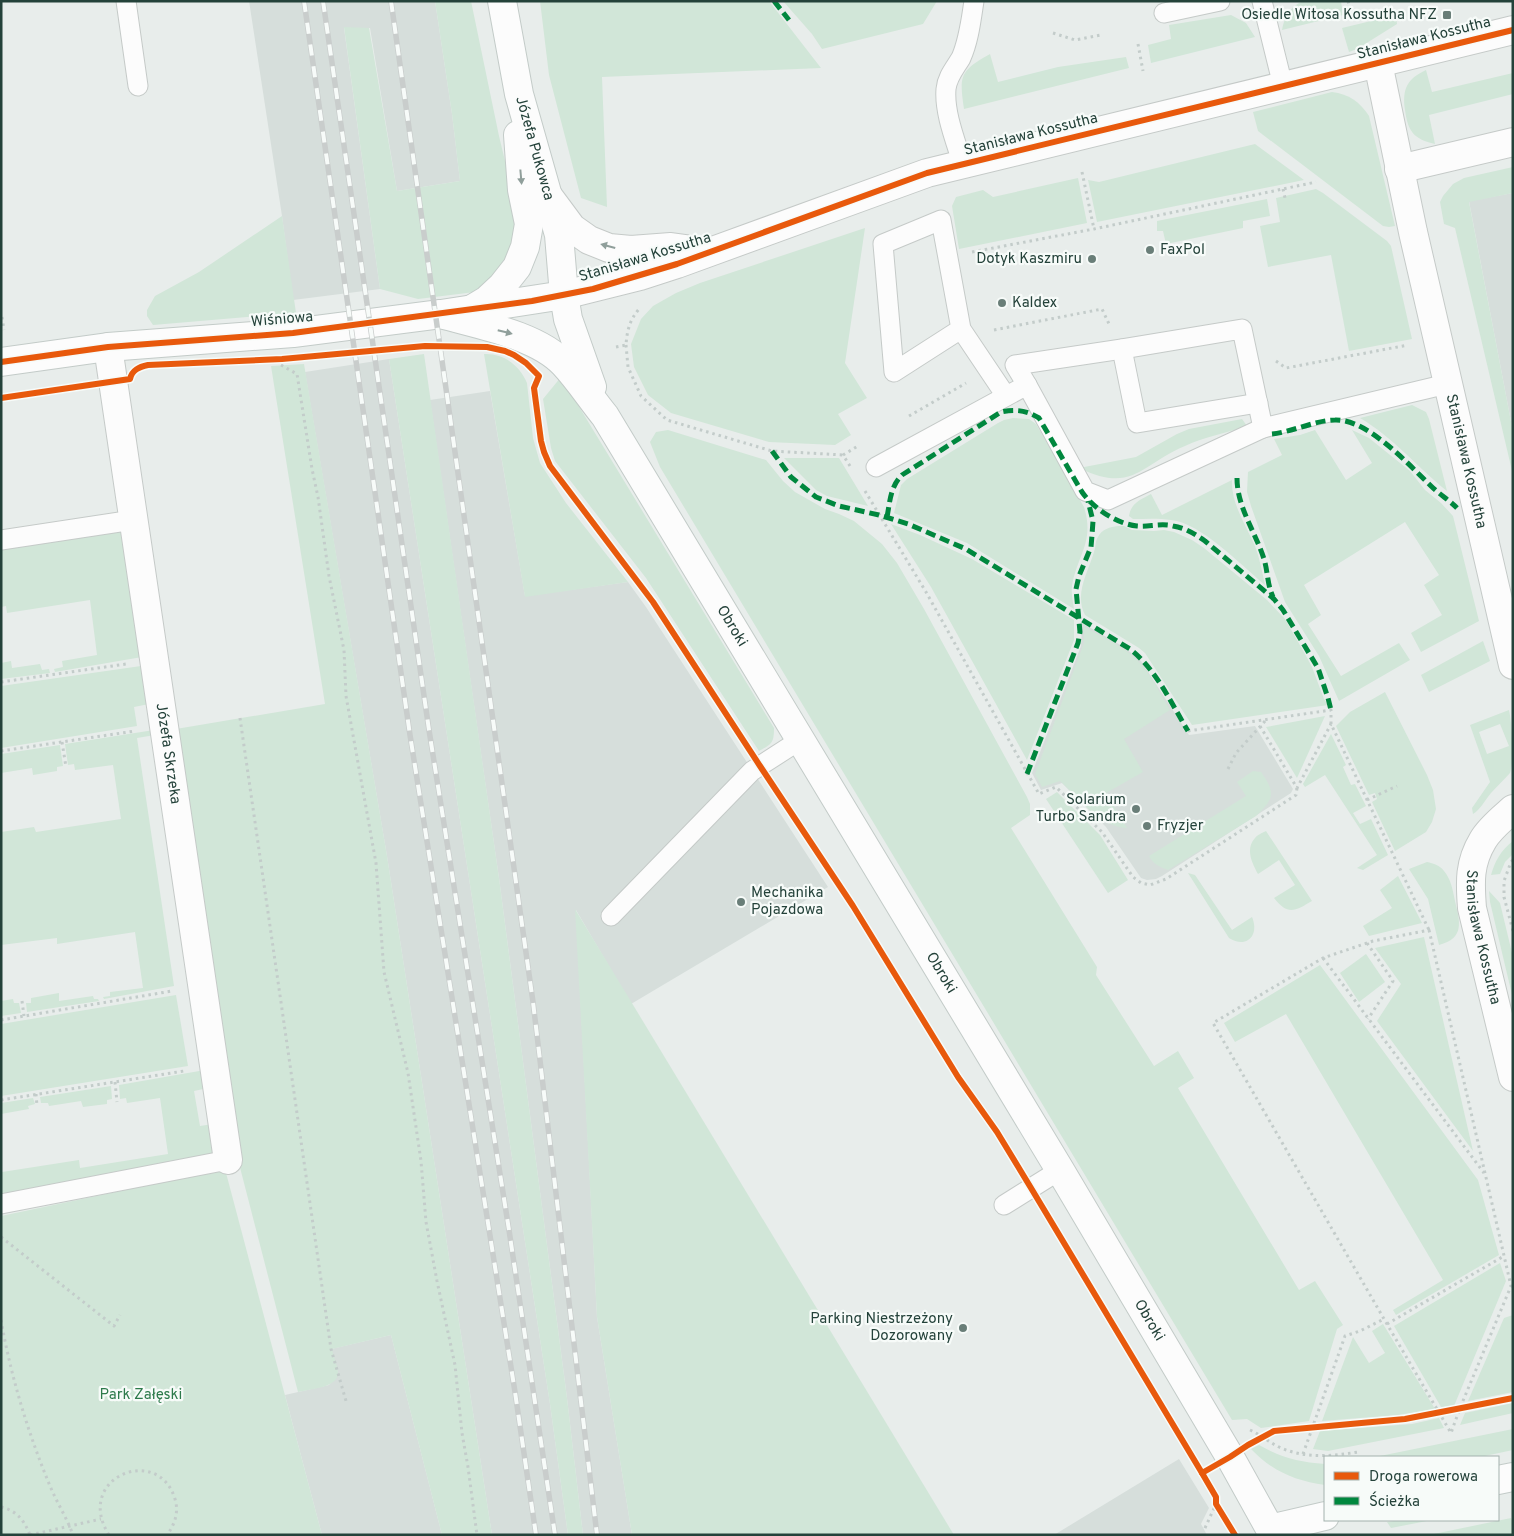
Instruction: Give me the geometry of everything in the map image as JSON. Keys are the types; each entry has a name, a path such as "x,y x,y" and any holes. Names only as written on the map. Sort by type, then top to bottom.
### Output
{"street":[{"name":"Józefa Pukowca","path":"502,1 519,94 559,235 564,295"},
{"name":"Stanisława Kossutha","path":"564,295 640,276 927,174 1513,30"},
{"name":"Stanisława Kossutha","path":"1378,63 1399,170 1513,665"},
{"path":"471,310 487,300 502,286 517,267 525,247 529,224 522,190 518,145 519,94"},
{"path":"1399,170 1513,142"},
{"path":"547,194 572,228 589,240 610,248 631,250 672,247 709,252"},
{"name":"Wiśniowa","path":"3,349 108,347 293,333 471,310 564,295"},
{"name":"Obroki","path":"564,295 571,327 605,416"},
{"name":"Obroki","path":"441,314 515,335 547,350 564,364 605,416 1060,1170 1230,1457 1271,1532"},
{"name":"Józefa Skrzeka","path":"108,347 228,1160"},
{"name":"Stanisława Kossutha","path":"1513,809 1484,839 1473,861 1470,882 1472,908 1513,1076"},
{"path":"1499,1480 1513,1477"},
{"path":"1271,1532 1324,1516"}],"lane":[{"path":"126,1 138,86"},
{"path":"962,165 951,125 946,89 948,79 961,58 968,39 974,1"},
{"path":"1164,13 1220,1"},
{"path":"1262,1 1283,86"},
{"path":"961,329 894,372 883,244 941,220 961,329 1006,396"},
{"path":"1264,428 1242,329 1015,365 1084,491 1108,500 1264,428 1447,384"},
{"path":"1122,349 1137,423 1258,403"},
{"path":"876,467 1027,384"},
{"path":"1,540 133,520"},
{"path":"611,916 752,771 800,740"},
{"path":"1,1204 228,1160"},
{"path":"1004,1205 1060,1170"}],"path":[{"path":"1348,1 1352,18"},
{"path":"1053,33 1075,40 1101,35"},
{"path":"1138,44 1144,71"},
{"path":"1082,172 1094,229"},
{"path":"966,252 1094,229 1316,182"},
{"path":"1283,189 1285,198"},
{"path":"640,308 634,314 628,329 626,345 628,367 641,396 667,420 772,451 843,455 859,446"},
{"path":"2,317 3,349"},
{"path":"616,347 626,345"},
{"path":"908,417 982,374 979,355"},
{"path":"277,363 297,374 318,497 329,576 344,650 346,696 376,863 384,972 408,1073 421,1161 426,1222 454,1365 477,1535"},
{"path":"843,455 853,472"},
{"path":"864,489 926,592 1038,794 1056,787 1102,832 1133,878 1141,883 1150,885 1166,879 1296,795 1297,788 1331,724"},
{"path":"1,682 154,660"},
{"path":"52,668 52,674"},
{"path":"1188,731 1331,710 1331,724 1429,930 1513,1293"},
{"path":"240,718 332,1349 346,1401"},
{"path":"1228,769 1236,753 1266,720"},
{"path":"1,751 163,726"},
{"path":"1260,726 1297,788"},
{"path":"62,742 66,767"},
{"path":"1367,800 1397,786"},
{"path":"1513,860 1510,862 1504,881 1504,897 1513,931"},
{"path":"1429,930 1367,943 1323,958 1213,1023 1387,1324 1450,1410 1452,1433 1450,1410 1511,1286"},
{"path":"1367,943 1393,981 1368,1019"},
{"path":"1323,958 1486,1176"},
{"path":"1,1020 202,986"},
{"path":"102,996 102,1003"},
{"path":"22,1001 24,1016"},
{"path":"1,1100 214,1066"},
{"path":"115,1082 117,1102"},
{"path":"36,1094 37,1106"},
{"path":"1,1237 114,1326 120,1315"},
{"path":"1387,1324 1504,1256"},
{"path":"1303,1454 1345,1336 1384,1319"},
{"path":"1,1320 16,1386 30,1432 50,1487 73,1535"},
{"path":"1431,1414 1468,1407"},
{"path":"1305,1428 1323,1426"},
{"path":"1246,1428 1282,1448 1303,1454 1324,1457"},
{"path":"1230,1457 1271,1432"},
{"path":"1333,1456 1358,1452"},
{"path":"109,1535 103,1525 100,1513 100,1501 104,1490 112,1480 122,1473 134,1470 158,1475 174,1493 177,1504 176,1517 167,1535"},
{"path":"1216,1504 1220,1512"},
{"path":"1205,1528 1216,1504"},
{"path":"1,1507 19,1515 26,1524 30,1535 101,1518"}],"shaded area":[{"path":"249,1 435,1 460,181 397,191 370,28 344,28 380,289 293,300"},
{"path":"1513,193 1513,432 1469,201"},
{"path":"389,359 550,1404 568,1535 492,1535 387,856 305,372"},
{"path":"490,391 525,596 628,582 828,887 631,1004 576,910 597,1317 632,1535 583,1535 567,1398 499,878 430,400"},
{"path":"1082,623 1124,647 1141,661 1189,735 1255,726 1293,789 1291,793 1162,876 1147,880 1141,878 1106,827 1062,783 1041,790 1032,773 1081,646"},
{"path":"391,1335 442,1535 322,1535 285,1395 329,1385 338,1373 331,1349"},
{"path":"1179,1459 1209,1508 1201,1524 1207,1535 1054,1535"}],"green space":[{"path":"435,1 471,1 499,136 518,215 514,250 485,287 475,292 418,299 380,289 344,27 369,28 397,191 460,181"},
{"path":"540,1 769,1 821,68 602,77 607,207 581,198 549,75"},
{"path":"783,1 937,1 923,24 822,49 812,34"},
{"path":"1303,1 1341,1 1343,15 1282,30 1289,12"},
{"path":"1231,15 1246,23 1255,37 1151,63 1148,45 1171,39 1169,25"},
{"path":"1396,15 1397,24 1349,52 1342,28"},
{"path":"990,54 998,82 1058,67 1126,57 1129,68 964,109 962,81 964,75 973,65"},
{"path":"1426,70 1432,92 1513,73 1513,94 1429,115 1435,144 1422,140 1413,133 1408,124 1404,103 1405,90 1410,81"},
{"path":"1332,92 1354,100 1369,116 1395,226 1383,226 1258,131 1253,112"},
{"path":"1255,144 1304,180 1097,222 1088,180 1099,182"},
{"path":"1513,167 1513,193 1469,202 1513,432 1513,475 1455,228 1444,224 1440,202 1453,184 1464,178"},
{"path":"1078,178 1087,223 959,249 952,206 956,197 983,190 993,197"},
{"path":"1316,189 1387,241 1391,246 1412,339 1349,351 1331,255 1268,267 1260,226 1280,222 1276,198"},
{"path":"1267,199 1270,216 1243,221 1243,228 1166,244 1163,231 1157,231 1157,221"},
{"path":"282,216 296,313 153,325 147,316 147,310 155,296 199,272"},
{"path":"865,228 845,363 867,398 838,414 851,435 835,445 769,442 671,413 648,395 634,367 631,344 641,319 653,306 676,293 700,283"},
{"path":"424,354 499,878 567,1398 583,1535 568,1535 550,1404 389,359"},
{"path":"484,354 505,358 516,366 524,377 527,383 533,438 540,463 566,503 628,582 525,597"},
{"path":"304,364 387,856 492,1535 442,1535 391,1335 332,1349 338,1372 334,1381 323,1387 298,1392 236,1152 170,730 325,704 271,366"},
{"path":"561,377 774,728 773,737 767,747 759,751 646,578 555,461 543,399"},
{"path":"1412,405 1426,412 1429,419 1447,491 1384,434 1360,418"},
{"path":"1013,418 1029,419 1036,424 1084,507 1087,530 1084,548 1072,586 1074,609 967,543 894,513 901,485 907,479 998,423"},
{"path":"1242,419 1247,426 1192,443 1170,453 1135,474 1112,478 1079,468 1136,457 1189,429"},
{"path":"668,430 766,460 783,481 795,492 825,509 854,521 882,544 897,563 1027,797 1030,804 1030,815 1011,828 1097,967 1096,975 1154,1066 1178,1051 1194,1078 1178,1088 1299,1290 1315,1281 1343,1325 1337,1329 1309,1421 1261,1428 1247,1419 1232,1420 660,467 650,442 656,432"},
{"path":"1315,430 1346,480 1372,463 1352,430 1369,438 1410,471 1425,490 1453,516 1479,621 1421,652 1411,633 1442,615 1424,585 1439,575 1405,522 1304,585 1321,615 1308,624 1341,676 1399,643 1410,660 1339,701 1319,656 1285,602 1247,492 1248,472 1282,455 1274,439 1300,435"},
{"path":"784,458 839,458 868,506 827,496 816,490"},
{"path":"1232,480 1236,506 1255,546 1265,585 1220,546 1195,529 1171,520 1133,519 1129,516 1134,505 1151,494 1162,515"},
{"path":"891,524 972,559 1074,620 1074,640 1027,760 931,587"},
{"path":"122,525 142,657 55,672 54,669 63,667 62,661 97,655 90,600 7,613 6,606 1,607 1,544"},
{"path":"1124,526 1132,530 1164,530 1192,540 1267,600 1285,619 1312,667 1328,705 1192,725 1145,653 1085,615 1082,607 1081,591 1097,539 1104,530"},
{"path":"1084,627 1118,645 1136,659 1152,679 1170,710 1124,739 1143,772 1106,793 1127,828 1108,823 1099,817 1060,781 1042,787 1035,774 1084,643"},
{"path":"1483,641 1490,661 1429,692 1421,675"},
{"path":"11,661 12,668 40,664 42,670 49,669 50,673 1,679 1,663"},
{"path":"148,665 154,703 134,707 137,726 1,748 1,686"},
{"path":"1385,692 1427,775 1433,790 1436,809 1432,822 1426,832 1395,851 1372,802 1377,799 1375,793 1369,795 1336,726 1350,712"},
{"path":"1509,710 1512,742 1510,773 1473,814 1472,808 1490,782 1470,725","holes":["1500,724 1509,746 1487,754 1479,732"]},
{"path":"1325,716 1297,778 1266,727"},
{"path":"154,730 155,735 137,738 174,986 104,999 103,997 110,996 110,992 143,988 135,932 57,944 57,938 1,945 1,832 34,827 36,832 121,819 113,765 75,770 74,764 68,765 65,744"},
{"path":"1331,734 1346,765 1343,767 1351,785 1355,784 1366,806 1353,813 1360,824 1371,819 1388,855 1363,870 1357,868 1377,855 1325,775 1305,787 1303,784"},
{"path":"60,745 63,766 57,767 57,771 33,775 32,768 1,773 1,754"},
{"path":"1253,771 1261,772 1271,791 1271,796 1266,805 1256,816 1168,870 1153,861 1149,856 1246,796 1237,782"},
{"path":"1057,792 1100,835 1128,880 1108,893 1046,799"},
{"path":"1266,831 1312,901 1292,910 1283,907 1274,898 1295,885 1279,860 1258,874 1250,856 1250,847 1257,836"},
{"path":"1513,841 1513,854 1505,862 1500,874 1491,875 1499,856"},
{"path":"1427,862 1439,866 1446,874 1451,885 1459,922 1457,934 1447,942 1439,945 1428,899 1409,869"},
{"path":"1188,873 1195,875 1232,930 1252,917 1254,930 1250,939 1241,942 1229,938"},
{"path":"1398,876 1422,923 1369,936 1363,926 1392,908 1380,890"},
{"path":"1489,891 1500,903 1513,957 1513,999 1490,902"},
{"path":"575,909 954,1535 632,1535 597,1317"},
{"path":"1424,937 1473,1151 1377,1021 1401,984 1375,948"},
{"path":"1366,954 1385,982 1359,1002 1340,973"},
{"path":"1320,965 1478,1180 1499,1255 1396,1315 1393,1310 1443,1280 1286,1014 1235,1042 1224,1023"},
{"path":"59,993 59,1001 93,996 94,999 99,1001 27,1012 26,1003 31,1003 31,998"},
{"path":"176,995 188,1066 1,1096 1,1024"},
{"path":"13,999 14,1003 19,1003 21,1013 1,1016 1,1001"},
{"path":"205,1070 208,1088 194,1091 200,1126 213,1124 217,1154 1,1196 1,1167 2,1172 79,1160 80,1168 168,1154 160,1098 127,1103 126,1098 120,1099 119,1085"},
{"path":"111,1086 112,1099 107,1100 107,1104 83,1107 81,1101 49,1106 48,1103 41,1103 40,1097"},
{"path":"33,1098 35,1104 28,1106 29,1109 1,1114 1,1103"},
{"name":"Park Załęski","path":"225,1169 322,1535 1,1535 1,1216"},
{"path":"1500,1263 1506,1281 1454,1406 1441,1407 1394,1326"},
{"path":"1513,1315 1513,1392 1468,1401 1504,1318"},
{"path":"1383,1324 1435,1409 1398,1415 1322,1421 1353,1337 1369,1363 1385,1353 1372,1331"},
{"path":"1513,1403 1513,1413 1460,1425 1465,1413"},
{"path":"1439,1418 1444,1428 1328,1451 1313,1449 1320,1431 1412,1424"},
{"path":"1513,1429 1513,1450 1485,1456 1380,1456"},
{"path":"1259,1445 1291,1459 1324,1464 1324,1485 1304,1481 1285,1474 1267,1463 1251,1449"},
{"path":"1511,1518 1513,1535 1429,1535 1499,1521"},
{"path":"1394,1521 1427,1521 1391,1528 1387,1522"}],"railway":[{"path":"304,1 410,735 515,1392 536,1535"},
{"path":"323,1 429,730 509,1230 555,1535"},
{"path":"391,1 533,1002 597,1535"}],"marked path":[{"path":"774,1 789,20"},
{"path":"887,517 893,490 902,475 1001,412 1016,410 1030,413 1039,418 1082,492 1092,504 1114,519 1129,525 1168,525 1190,532 1205,541 1274,599 1283,610 1318,668 1331,710"},
{"path":"1272,434 1335,420 1361,427 1387,444 1457,508"},
{"path":"772,451 791,477 816,497 839,506 908,524 966,549 1130,649 1148,666 1188,731"},
{"path":"1237,478 1240,499 1264,559 1273,597"},
{"path":"1027,774 1078,643 1080,632 1076,589 1079,576 1091,547 1093,521 1088,501"}],"cycle path":[{"path":"1,362 108,347 293,333 532,301 593,289 677,264 927,173 1513,30"},
{"path":"1,398 130,379 136,369 148,365 282,359 425,346 487,347 505,351 526,363 539,376 534,388 541,441 550,466 653,602 853,906 958,1077 997,1132 1202,1473 1216,1497 1216,1504 1235,1535"},
{"path":"1202,1473 1274,1431 1405,1419 1513,1398"}],"place":[{"name":"Osiedle Witosa Kossutha NFZ","path":"1447,15"},
{"name":"FaxPol","path":"1150,250"},
{"name":"Dotyk Kaszmiru","path":"1092,259"},
{"name":"Kaldex","path":"1002,303"},
{"name":"Solarium Turbo Sandra","path":"1136,809"},
{"name":"Fryzjer","path":"1147,826"},
{"name":"Mechanika Pojazdowa","path":"741,902"},
{"name":"Parking Niestrzeżony Dozorowany","path":"963,1328"}]}
